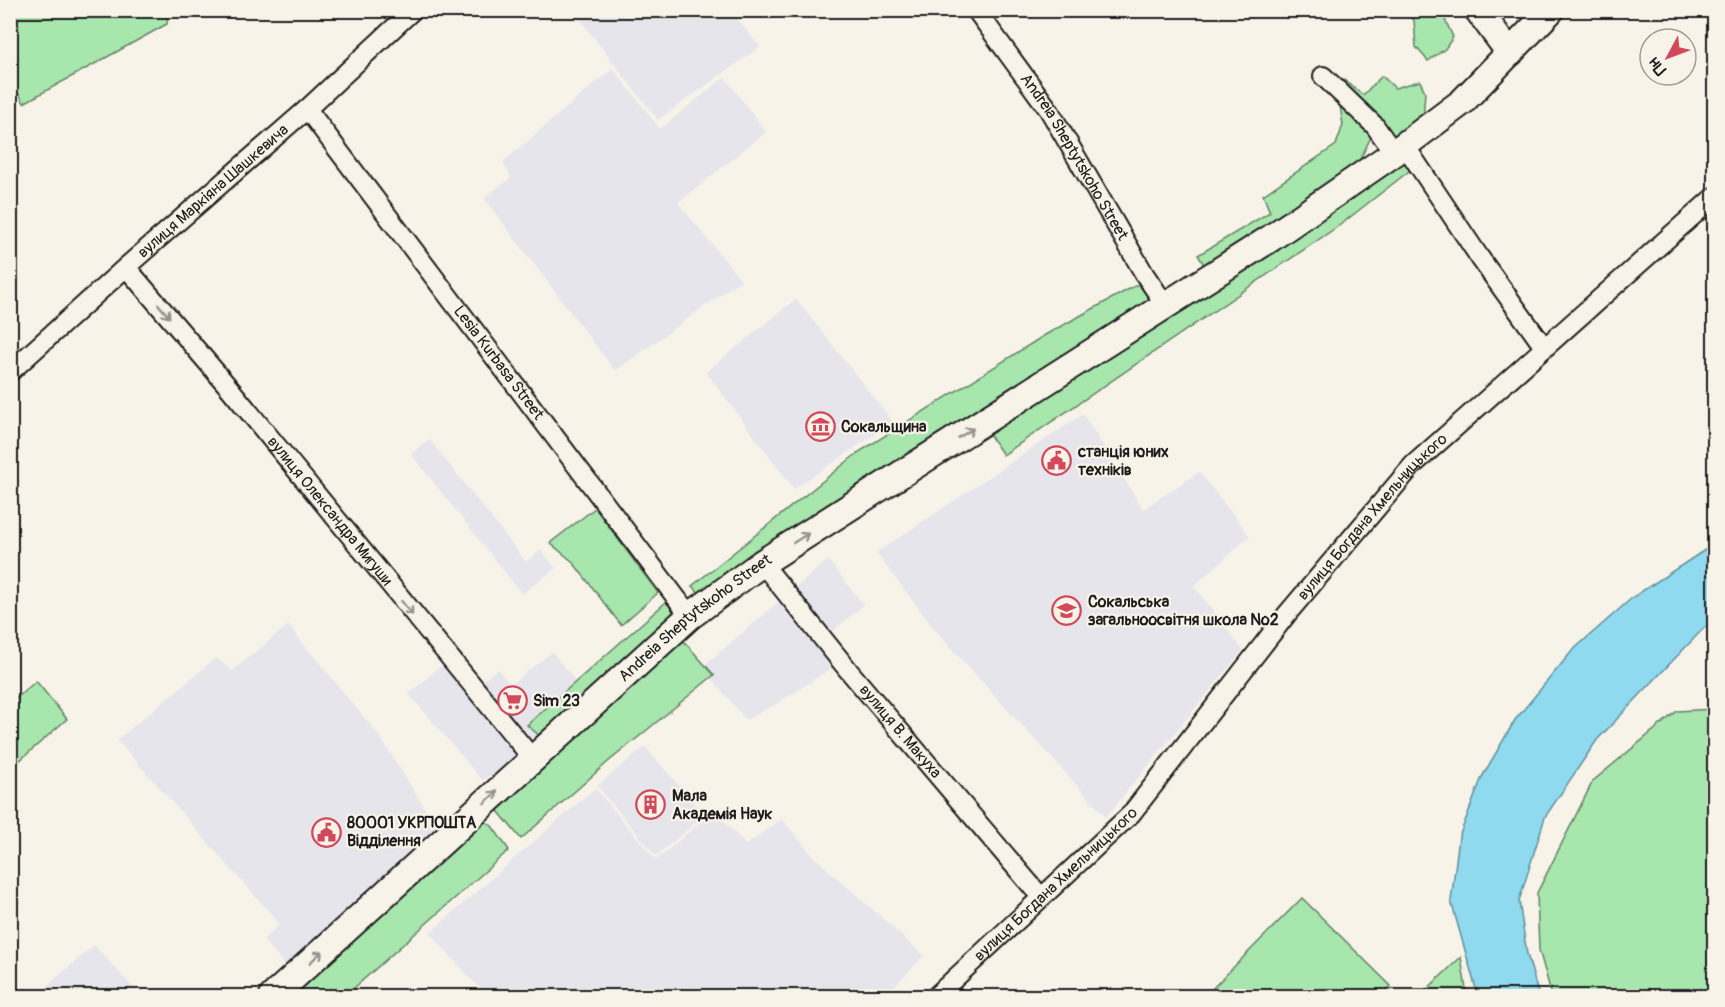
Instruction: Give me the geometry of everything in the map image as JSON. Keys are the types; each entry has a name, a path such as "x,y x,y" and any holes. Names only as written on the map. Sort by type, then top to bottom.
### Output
{"street":[{"name":"Andreia Sheptytskoho Street","path":"976,10 1048,111 1145,275 1166,306"},
{"path":"1478,10 1510,53"},
{"name":"Andreia Sheptytskoho Street","path":"273,996 690,616 762,563 1271,238 1399,148 1462,102 1551,10"},
{"name":"вулиця Маркіяна Шашкевича","path":"10,372 307,109 405,13"},
{"path":"1323,76 1399,148 1544,347"},
{"name":"Lesia Kurbasa Street","path":"307,109 690,616"},
{"name":"вулиця Богдана Хмельницького","path":"936,996 1131,814 1287,614 1413,465 1714,197"},
{"name":"вулиця Олександра Мигуши","path":"126,267 231,390 532,758"},
{"name":"вулиця В. Макуха","path":"762,563 849,671 1041,897"}],"shaded area":[{"path":"573,11 731,11 760,47 658,120"},
{"path":"613,68 660,129 725,77 766,132 678,203 741,280 615,371 484,198 511,178 503,162"},
{"path":"796,299 893,422 794,489 706,372"},
{"name":"Сокальська загальноосвітня школа №2","path":"1083,414 1143,509 1199,472 1250,536 1194,586 1243,650 1106,817 940,636 876,553"},
{"path":"429,439 526,562 541,550 556,568 522,594 411,454"},
{"path":"828,560 864,605 816,645 835,666 778,703 746,720 702,667"},
{"path":"288,625 380,737 439,831 288,969 263,940 280,924 117,740 216,658 232,671"},
{"path":"552,652 586,694 504,769 482,780 409,694 456,653 479,684 498,669 510,685"},
{"path":"645,747 705,815 656,856 597,786"},
{"path":"595,788 656,860 714,811 746,845 782,819 813,856 924,956 885,996 486,996 430,933"},
{"path":"94,945 141,996 50,996 44,989"}],"green space":[{"path":"11,10 168,11 167,24 24,103 11,80"},
{"path":"1403,11 1441,11 1453,37 1445,49 1428,61 1416,47 1414,20"},
{"path":"1382,76 1395,88 1420,81 1425,92 1423,120 1397,140 1384,131 1370,139 1356,168 1207,270 1198,255 1270,212 1263,195 1336,145 1343,125 1339,100 1344,80 1363,95"},
{"path":"1405,160 1413,168 1340,225 1003,455 987,431 1291,239"},
{"path":"1142,282 1154,301 704,597 692,586 859,452 1045,335"},
{"path":"595,508 658,593 621,625 572,561 550,543"},
{"path":"666,602 677,615 541,737 527,725"},
{"path":"680,637 714,675 608,762 521,839 494,806"},
{"path":"36,681 67,719 11,768 11,703"},
{"path":"1714,709 1714,996 1552,996 1539,950 1537,893 1593,781 1677,711"},
{"path":"481,818 492,826 509,850 345,996 300,996 296,990"},
{"path":"1302,898 1391,986 1380,996 1205,996"},
{"path":"1461,957 1467,996 1420,996"}],"water":[{"path":"1714,544 1714,621 1703,629 1597,740 1545,817 1519,901 1527,954 1539,996 1478,996 1451,901 1459,837 1482,777 1515,720 1572,651 1633,597"}],"place":[{"name":"Сокальщина","path":"820,427"},
{"name":"станція юних техніків","path":"1057,461"},
{"name":"Сокальська загальноосвітня школа №2","path":"1067,611"},
{"name":"Sim 23","path":"512,701"},
{"name":"Мала Академія Наук","path":"651,805"},
{"name":"80001 УКРПОШТА Відділення","path":"326,832"}]}
